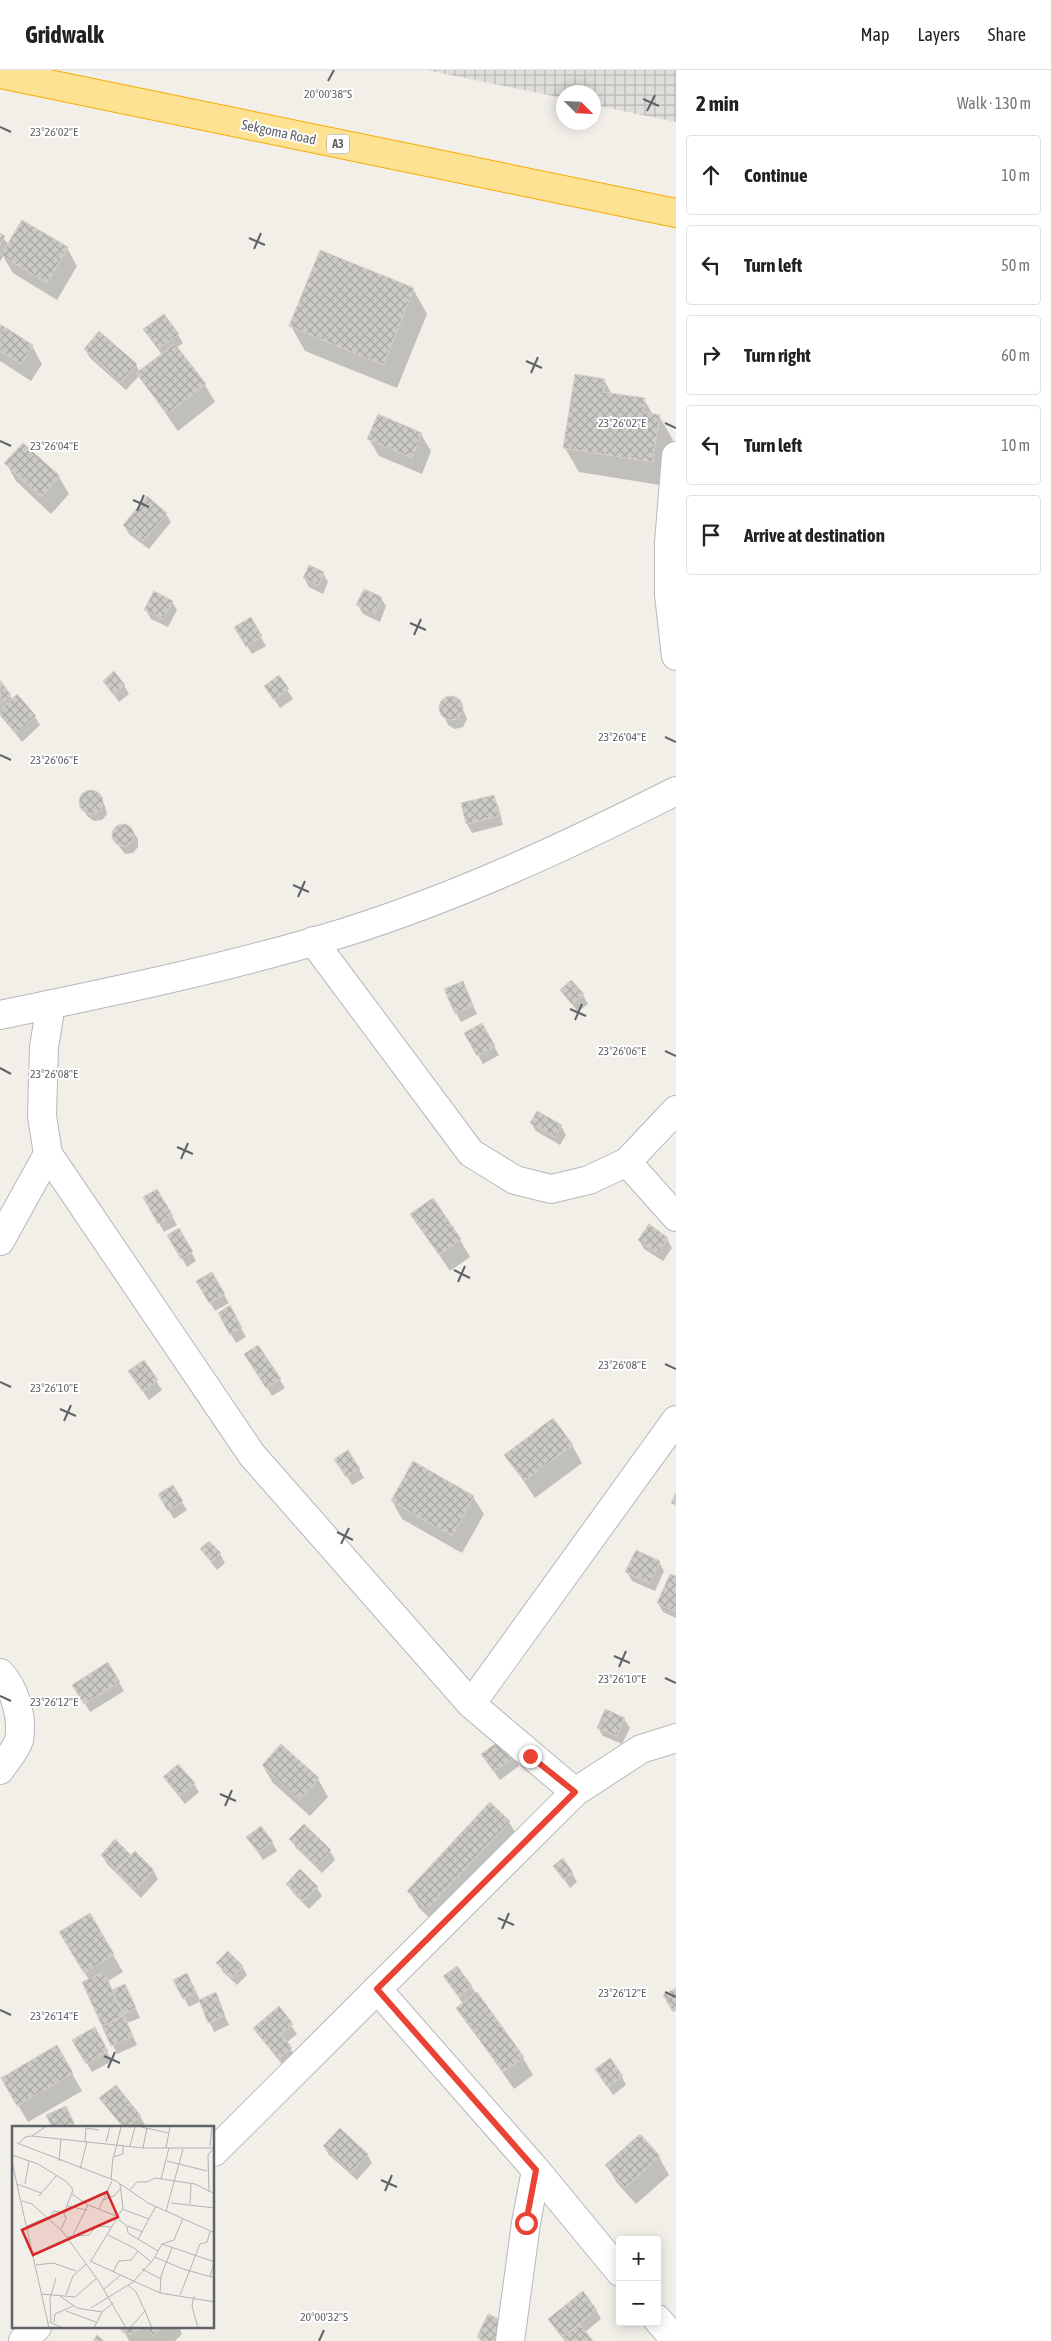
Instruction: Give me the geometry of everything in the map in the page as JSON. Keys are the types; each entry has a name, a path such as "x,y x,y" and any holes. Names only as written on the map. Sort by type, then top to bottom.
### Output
{"highway":[{"name":"Sekgoma Road","path":"0,74 676,213"}],"street":[{"path":"676,456 668,569 668,595 676,656"},
{"path":"0,1015 220,967 347,932 503,874 674,796"},
{"path":"313,941 471,1152 515,1180 551,1189 589,1180 627,1162 676,1110"},
{"path":"51,1004 44,1047 42,1116 48,1154 252,1455 471,1704 575,1792"},
{"path":"0,1241 48,1154"},
{"path":"627,1162 676,1217"},
{"path":"471,1704 676,1420"},
{"path":"0,1673 8,1681 19,1713 19,1741 0,1770"},
{"path":"215,2151 575,1792 642,1749 676,1738"},
{"path":"377,1989 536,2170 616,2267"},
{"path":"510,2341 526,2223 536,2170"},
{"path":"661,2324 676,2341"},
{"path":"23,2341 36,2328"}],"shaded area":[{"path":"426,70 676,70 676,122 601,106 601,85 556,85 556,97"}],"building":[{"path":"22,220 68,247 47,283 1,255"},
{"path":"0,233 5,236 0,245"},
{"path":"320,250 414,288 383,365 289,326"},
{"path":"164,314 179,334 158,349 143,329"},
{"path":"0,324 33,345 21,364 0,351"},
{"path":"99,331 137,364 121,382 84,349"},
{"path":"175,344 206,384 167,414 136,373"},
{"path":"575,374 605,379 603,392 645,398 643,412 660,415 652,462 563,448"},
{"path":"378,414 422,433 412,458 367,439"},
{"path":"23,443 60,476 41,497 4,463"},
{"path":"147,496 167,513 143,541 123,525"},
{"path":"309,565 324,572 318,586 303,578"},
{"path":"364,589 382,597 375,614 356,605"},
{"path":"154,591 173,601 163,619 144,610"},
{"path":"251,617 262,636 246,647 234,627"},
{"path":"114,671 125,685 113,694 103,681"},
{"path":"279,675 289,689 274,700 264,686"},
{"path":"0,680 11,695 0,703"},
{"path":"17,694 36,716 16,734 0,715 0,710"},
{"path":"451,696 460,699 463,708 460,717 451,720 442,717 439,708 442,699"},
{"path":"91,790 99,794 103,802 99,810 91,814 83,810 79,802 83,794"},
{"path":"494,795 499,816 466,824 461,803"},
{"path":"123,824 131,827 134,835 131,843 123,846 115,843 112,835 115,827"},
{"path":"571,980 584,994 572,1004 560,990"},
{"path":"463,981 473,1005 455,1014 444,989"},
{"path":"482,1023 495,1046 477,1056 464,1033"},
{"path":"537,1111 562,1125 555,1137 530,1123"},
{"path":"157,1189 173,1216 158,1224 143,1197"},
{"path":"433,1198 461,1239 439,1255 410,1214"},
{"path":"649,1224 668,1238 658,1254 638,1240"},
{"path":"179,1228 193,1252 181,1259 167,1235"},
{"path":"212,1272 225,1294 209,1303 196,1281"},
{"path":"230,1305 242,1328 230,1335 218,1313"},
{"path":"258,1345 281,1379 266,1388 244,1354"},
{"path":"144,1360 158,1380 143,1392 128,1371"},
{"path":"553,1418 573,1445 524,1481 504,1455"},
{"path":"348,1450 360,1469 346,1477 334,1459"},
{"path":"413,1461 474,1496 452,1536 391,1501"},
{"path":"173,1485 183,1501 168,1511 158,1494"},
{"path":"676,1493 676,1505 671,1503"},
{"path":"209,1541 221,1553 212,1562 200,1549"},
{"path":"636,1550 660,1561 650,1583 625,1572"},
{"path":"670,1574 676,1576 676,1612 657,1603"},
{"path":"108,1662 120,1682 84,1704 72,1685"},
{"path":"605,1709 625,1718 617,1736 597,1728"},
{"path":"502,1739 515,1756 494,1772 481,1754"},
{"path":"281,1744 319,1778 300,1800 262,1765"},
{"path":"178,1764 195,1783 180,1796 163,1777"},
{"path":"490,1802 510,1821 427,1909 407,1891"},
{"path":"304,1824 331,1850 316,1866 289,1839"},
{"path":"261,1826 273,1842 258,1852 246,1837"},
{"path":"115,1839 131,1855 117,1870 101,1855"},
{"path":"135,1851 154,1870 135,1890 115,1871"},
{"path":"563,1858 573,1873 564,1880 553,1866"},
{"path":"300,1869 318,1887 303,1901 286,1884"},
{"path":"90,1913 114,1954 84,1973 59,1932"},
{"path":"228,1951 243,1966 232,1978 216,1963"},
{"path":"457,1966 472,1986 459,1997 443,1976"},
{"path":"104,1972 124,2016 102,2026 82,1982"},
{"path":"187,1973 196,1992 183,1999 173,1980"},
{"path":"125,1984 136,2008 123,2014 112,1990"},
{"path":"676,1988 676,2010 673,2012 663,1995"},
{"path":"216,1992 225,2016 208,2023 199,2000"},
{"path":"477,1992 524,2057 503,2072 456,2008"},
{"path":"279,2006 293,2024 281,2034 292,2048 278,2059 253,2028"},
{"path":"124,2016 133,2036 111,2046 102,2026"},
{"path":"95,2027 108,2051 86,2064 72,2040"},
{"path":"57,2045 73,2073 17,2106 1,2078"},
{"path":"610,2058 623,2076 607,2087 595,2069"},
{"path":"116,2085 141,2116 127,2126 122,2126 99,2098"},
{"path":"66,2106 74,2123 68,2126 52,2126 46,2115"},
{"path":"340,2128 368,2154 351,2172 323,2146"},
{"path":"640,2134 660,2156 625,2188 605,2165"},
{"path":"583,2291 597,2310 562,2337 548,2319"},
{"path":"488,2314 503,2321 493,2341 485,2341 477,2337"},
{"path":"580,2324 593,2341 565,2341 562,2337"},
{"path":"120,2328 141,2328 130,2335 122,2332"},
{"path":"146,2328 161,2328 153,2336"},
{"path":"97,2335 104,2341 93,2341"}],"route":[{"path":"526,2223 536,2170 377,1989 575,1792 530,1756"}]}
